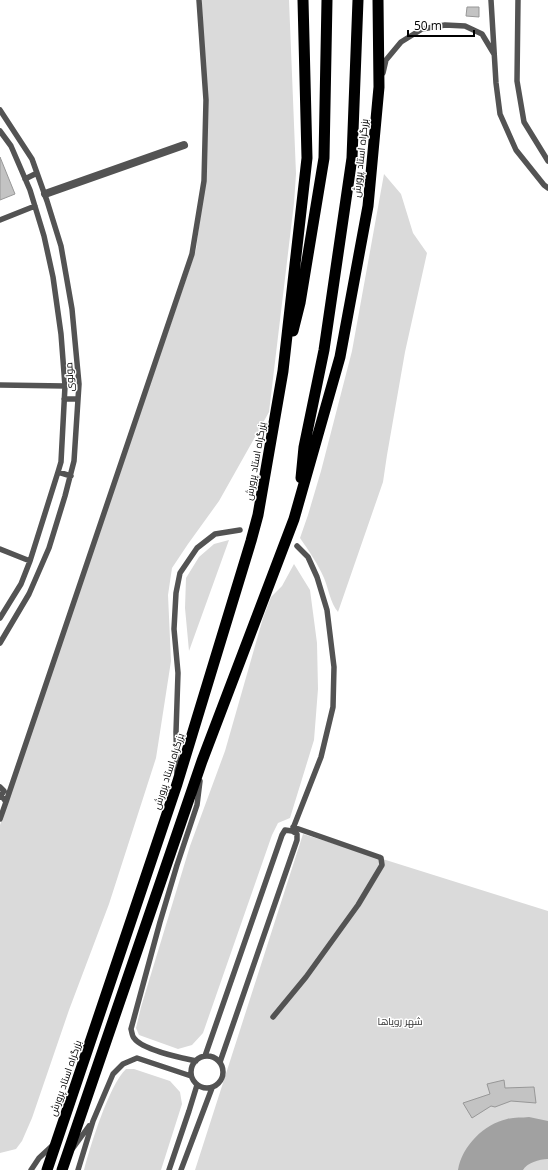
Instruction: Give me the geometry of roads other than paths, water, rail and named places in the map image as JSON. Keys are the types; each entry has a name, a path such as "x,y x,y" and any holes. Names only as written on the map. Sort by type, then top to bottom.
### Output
{"highway":[{"name":"بزرگراه استاد پرورش","path":"47,1170 177,784 252,541 258,515 283,371 307,158 303,0"},
{"name":"بزرگراه استاد پرورش","path":"283,371 300,303 324,158 326,0"},
{"name":"بزرگراه استاد پرورش","path":"299,502 304,447 324,350 352,158 358,0"},
{"name":"بزرگراه استاد پرورش","path":"62,1170 202,761 299,502 340,357 368,206 379,87 378,0"}],"street":[{"path":"45,194 184,145"}],"lane":[{"path":"0,819 192,254 204,181 206,100 199,0"},
{"path":"491,0 496,83 500,114 516,150 548,188"},
{"path":"518,0 517,81 524,122 548,161"},
{"path":"379,87 386,60 400,42 422,29 445,25 466,26 482,34 494,54"},
{"name":"مولوی","path":"0,110 32,159 45,194 61,246 72,309 79,384 74,461 50,548 29,594 0,643"},
{"name":"مولوی","path":"0,131 16,156 35,206 44,236 53,278 61,334 65,386 61,462 30,561 21,584 0,618"},
{"path":"16,156 26,150"},
{"path":"25,179 37,173"},
{"path":"0,220 35,206"},
{"path":"0,385 65,386"},
{"path":"64,399 78,399"},
{"path":"58,472 71,476"},
{"path":"177,784 176,732 178,673 174,629 176,593 180,573 197,548 215,534 240,530"},
{"path":"293,829 320,757 334,707 334,667 327,610 317,577 308,557 297,546"},
{"path":"0,549 30,561"},
{"path":"196,1060 173,1056 144,1046 134,1038 131,1029 168,893 197,805 202,761"},
{"path":"0,787 4,791 0,796 6,802"},
{"path":"78,1170 93,1121 113,1074 123,1064 137,1058 191,1076 197,1085 206,1089 212,1088 220,1082 223,1072 220,1062 296,840 296,834 293,829"},
{"path":"206,1056 285,830 293,829 381,858 382,865 358,905 306,977 273,1017"},
{"path":"191,1076 192,1065 196,1060 206,1056 220,1062"},
{"path":"169,1170 197,1085"},
{"path":"181,1170 212,1088"},
{"path":"67,1154 80,1140 93,1121"},
{"path":"31,1170 39,1158 57,1142"}],"park label":[{"name":"شهر رویاها","path":"400,1021"}]}
